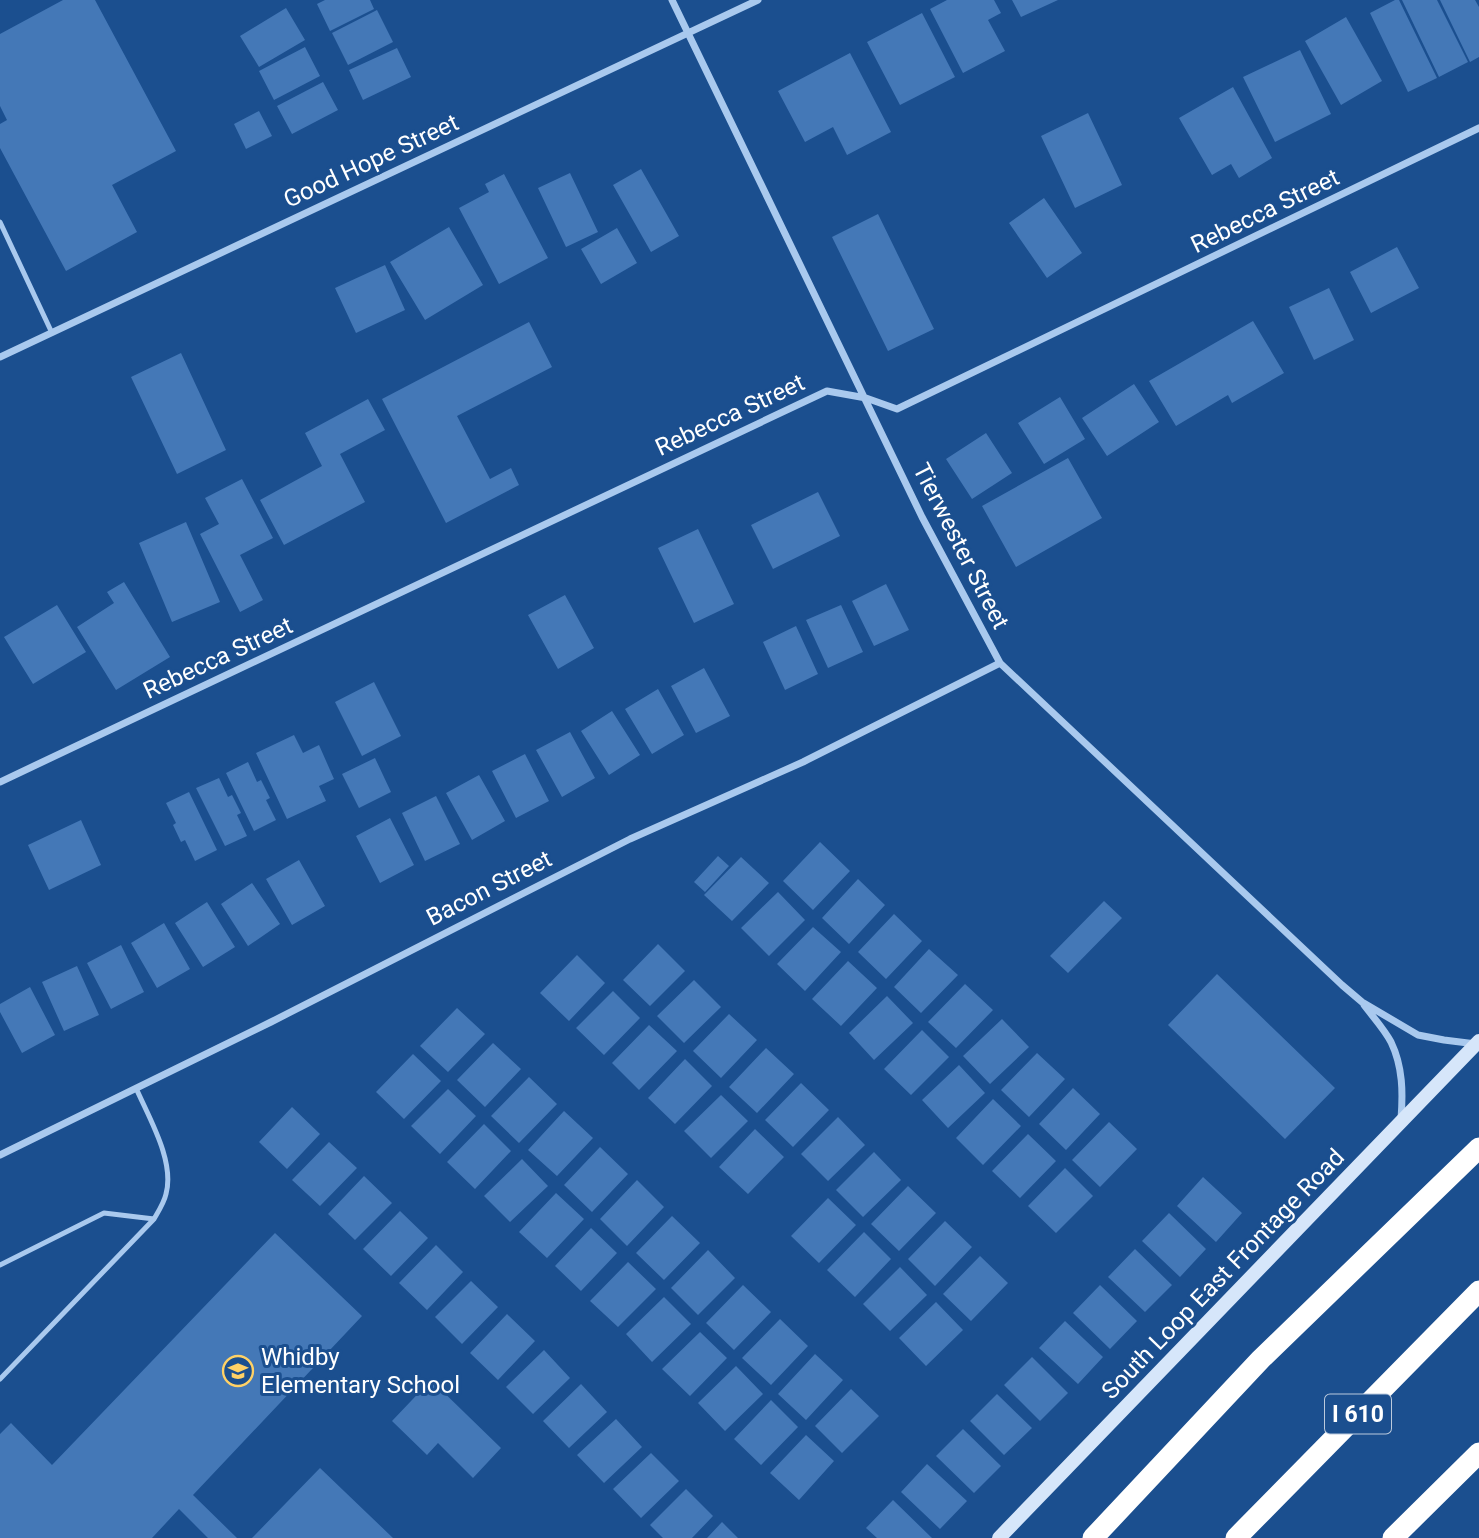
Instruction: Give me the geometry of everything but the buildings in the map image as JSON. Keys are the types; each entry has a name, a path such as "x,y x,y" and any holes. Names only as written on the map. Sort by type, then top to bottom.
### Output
{"highway":[{"path":"1093,1538 1261,1359 1479,1148"},
{"name":"I 610","path":"1236,1538 1479,1291"},
{"path":"1393,1538 1479,1453"}],"main road":[{"name":"South Loop East Frontage Road","path":"999,1538 1478,1042"}],"street":[{"name":"Tierwester Street","path":"672,0 922,517 1000,663 1362,1002 1418,1035 1444,1041 1478,1042"},
{"name":"Good Hope Street","path":"0,356 758,0"},
{"name":"Rebecca Street","path":"0,782 827,391 866,398 897,409 1479,128"},
{"name":"Bacon Street","path":"0,1155 630,839 803,762 1000,663"},
{"name":"Tierwester Street","path":"1362,1002 1390,1041 1397,1060 1402,1080 1400,1124"}],"lane":[{"path":"0,222 52,333"},
{"path":"0,1379 154,1219 166,1195 169,1169 136,1088"},
{"path":"0,1265 104,1213 154,1219"}],"place":[{"name":"Whidby Elementary School","path":"238,1371"}]}
